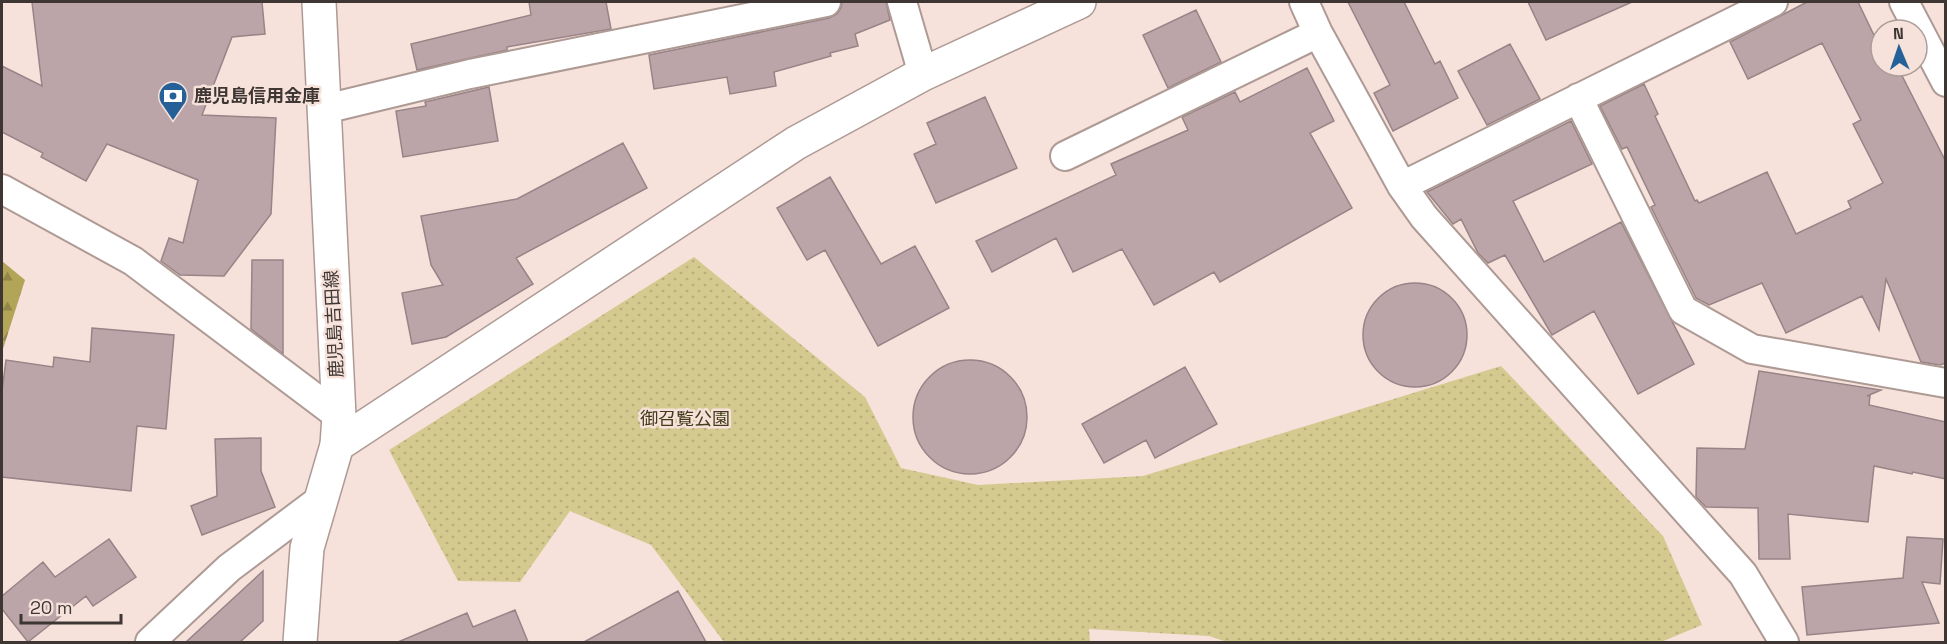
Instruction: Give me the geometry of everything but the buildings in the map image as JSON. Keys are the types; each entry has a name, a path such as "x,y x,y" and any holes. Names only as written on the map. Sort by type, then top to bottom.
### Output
{"street":[{"name":"鹿児島吉田線","path":"300,642 307,548 338,430 319,2"},
{"path":"325,109 470,74 826,2"},
{"path":"902,2 923,74"},
{"path":"2,189 133,261 338,430 796,143 923,74 1079,2"},
{"path":"1304,2 1318,33 1402,186 1424,217 1743,574 1784,642"},
{"path":"1402,186 1773,2"},
{"path":"1904,2 1946,82"},
{"path":"1065,156 1318,33"},
{"path":"1578,98 1683,310 1752,349 1946,383"},
{"path":"150,642 229,568 321,498"}],"green space":[{"name":"御召覧公園","path":"694,257 865,397 901,468 978,485 1143,476 1501,366 1663,536 1702,625 1661,642 1227,642 1209,636 1089,629 1090,642 724,642 651,545 570,511 520,582 458,581 389,450"},
{"path":"2,261 25,280 2,352"}],"place":[{"name":"鹿児島信用金庫","path":"173,122"}]}
